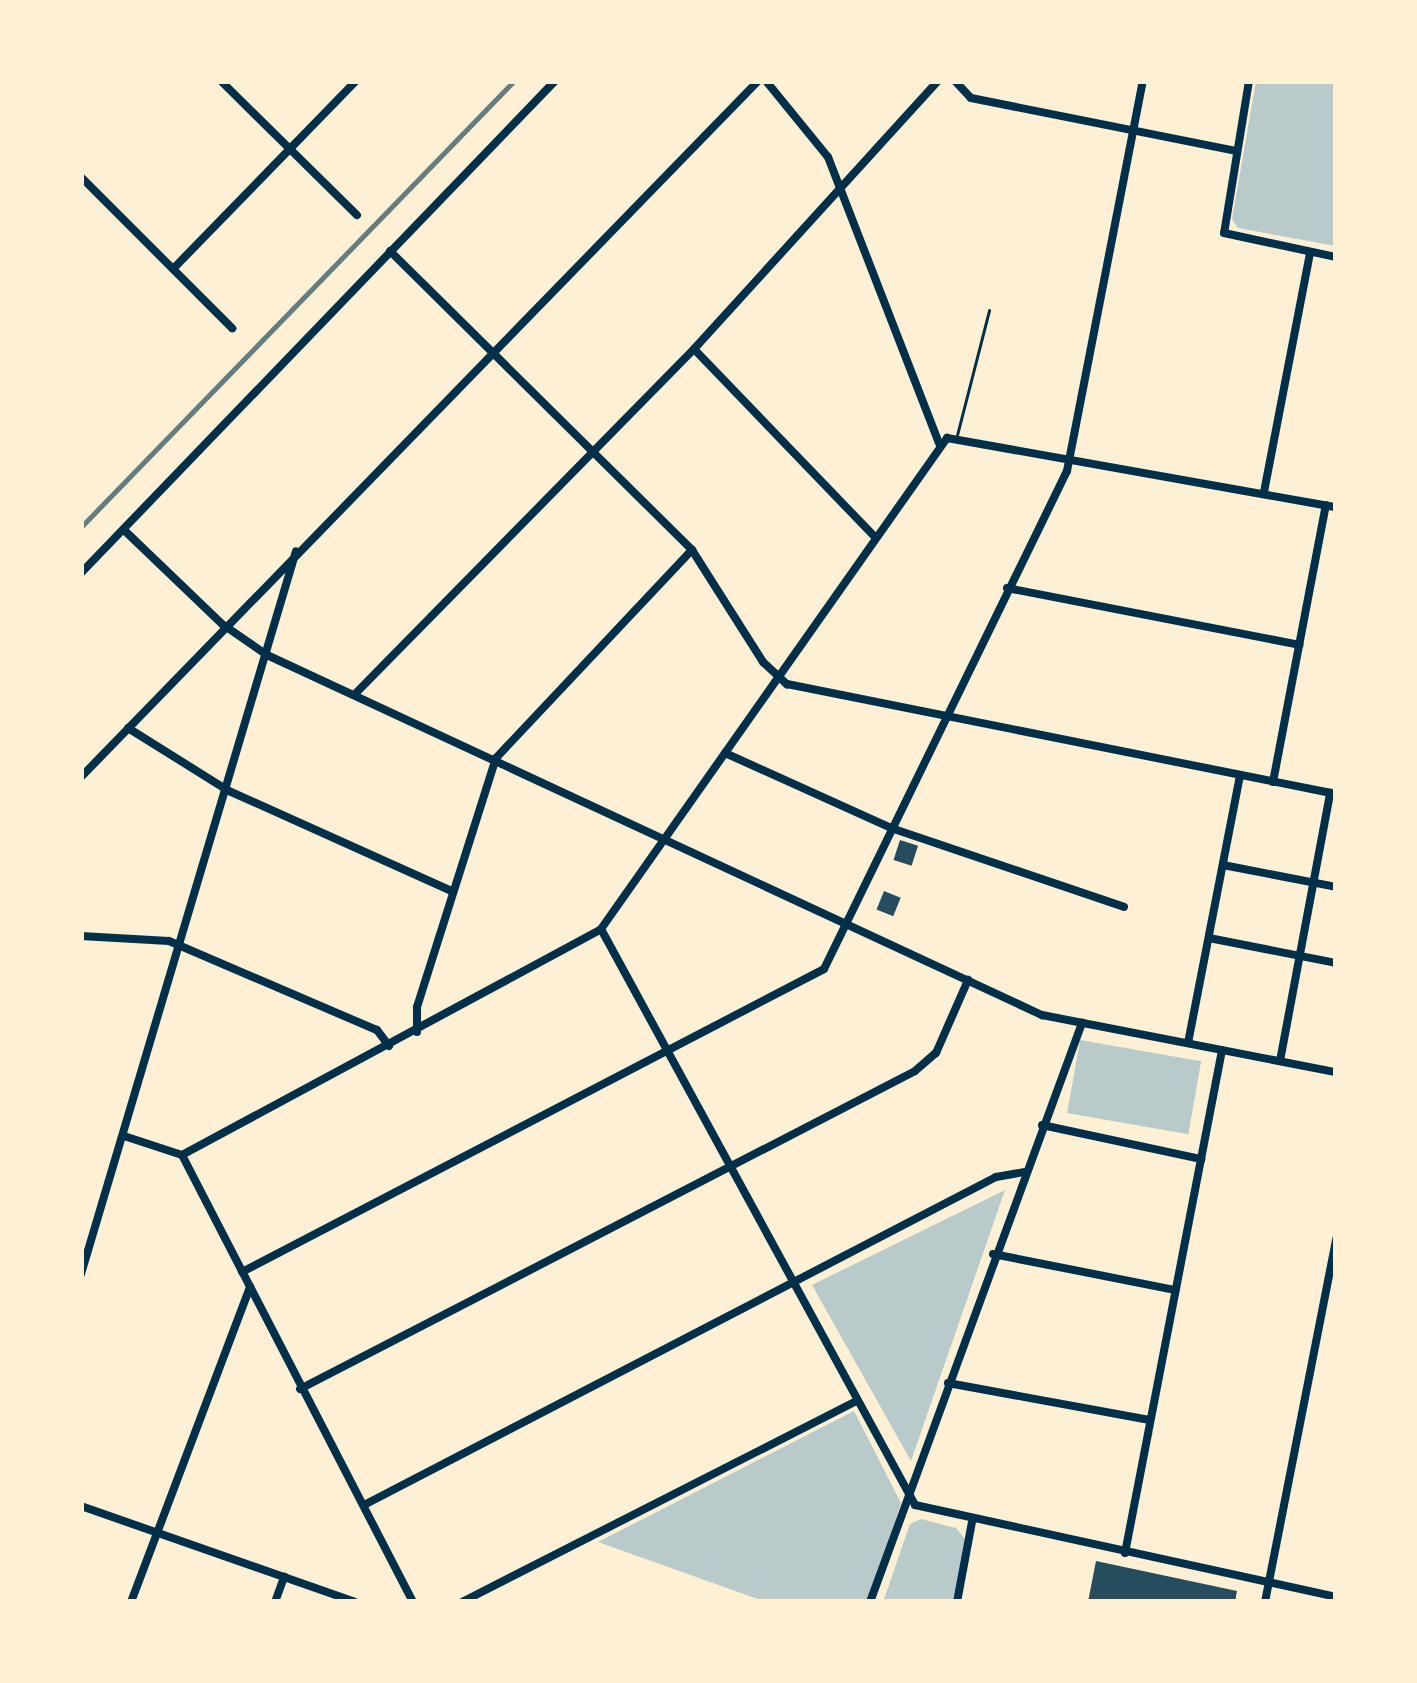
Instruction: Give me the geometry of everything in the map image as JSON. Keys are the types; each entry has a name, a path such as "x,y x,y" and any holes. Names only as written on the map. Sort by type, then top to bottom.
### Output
{"street":[{"path":"221,81 357,215"},
{"path":"173,269 356,81"},
{"path":"81,573 555,81"},
{"path":"81,777 222,624 762,81 820,142 939,443"},
{"path":"356,694 694,349 938,81"},
{"path":"242,1273 818,974 848,923 1071,454 1143,81"},
{"path":"1249,81 1224,233 1336,257"},
{"path":"956,84 970,98 1236,151"},
{"path":"81,177 232,328"},
{"path":"390,251 692,550 776,676 802,689 1333,794 1280,1061"},
{"path":"1264,493 1310,252"},
{"path":"694,349 875,537"},
{"path":"182,1155 601,929 939,443 957,436 1331,506 1273,782"},
{"path":"124,530 222,624 267,656 667,836 1042,1015 1336,1072"},
{"path":"81,1274 229,791 296,550"},
{"path":"417,1032 414,1016 496,758 692,550"},
{"path":"1007,588 1299,645"},
{"path":"128,728 229,791 452,891"},
{"path":"725,753 891,828 1124,907"},
{"path":"1188,1043 1240,775"},
{"path":"1223,865 1336,887"},
{"path":"601,929 671,1050 906,1496 924,1511 1336,1597"},
{"path":"81,936 181,946 377,1030 389,1046"},
{"path":"1209,938 1336,963"},
{"path":"300,1388 925,1064 968,980"},
{"path":"870,1602 1082,1023"},
{"path":"1125,1553 1222,1050"},
{"path":"1042,1125 1201,1159"},
{"path":"124,1136 182,1155 413,1602"},
{"path":"364,1505 996,1177 1024,1172"},
{"path":"1265,1602 1336,1239"},
{"path":"994,1255 1175,1290"},
{"path":"131,1602 250,1287"},
{"path":"1320,1320 1336,1323"},
{"path":"948,1383 1150,1420"},
{"path":"462,1602 855,1402"},
{"path":"81,1506 355,1602"},
{"path":"957,1602 972,1522"},
{"path":"275,1602 284,1577"}],"lane":[{"path":"957,436 989,310"}],"shaded area":[{"path":"1256,81 1336,81 1336,246 1238,228 1232,219"},
{"path":"1080,1040 1201,1061 1188,1134 1067,1113"},
{"path":"1005,1190 911,1461 812,1285"},
{"path":"854,1411 901,1503 868,1602 766,1602 598,1542"},
{"path":"921,1519 956,1528 966,1540 954,1602 883,1602 910,1524"}],"building":[{"path":"900,840 918,846 912,866 894,860"},
{"path":"884,891 901,898 893,916 877,910"},
{"path":"1096,1561 1237,1591 1235,1602 1088,1602"}],"railway":[{"path":"81,527 514,81"}]}
